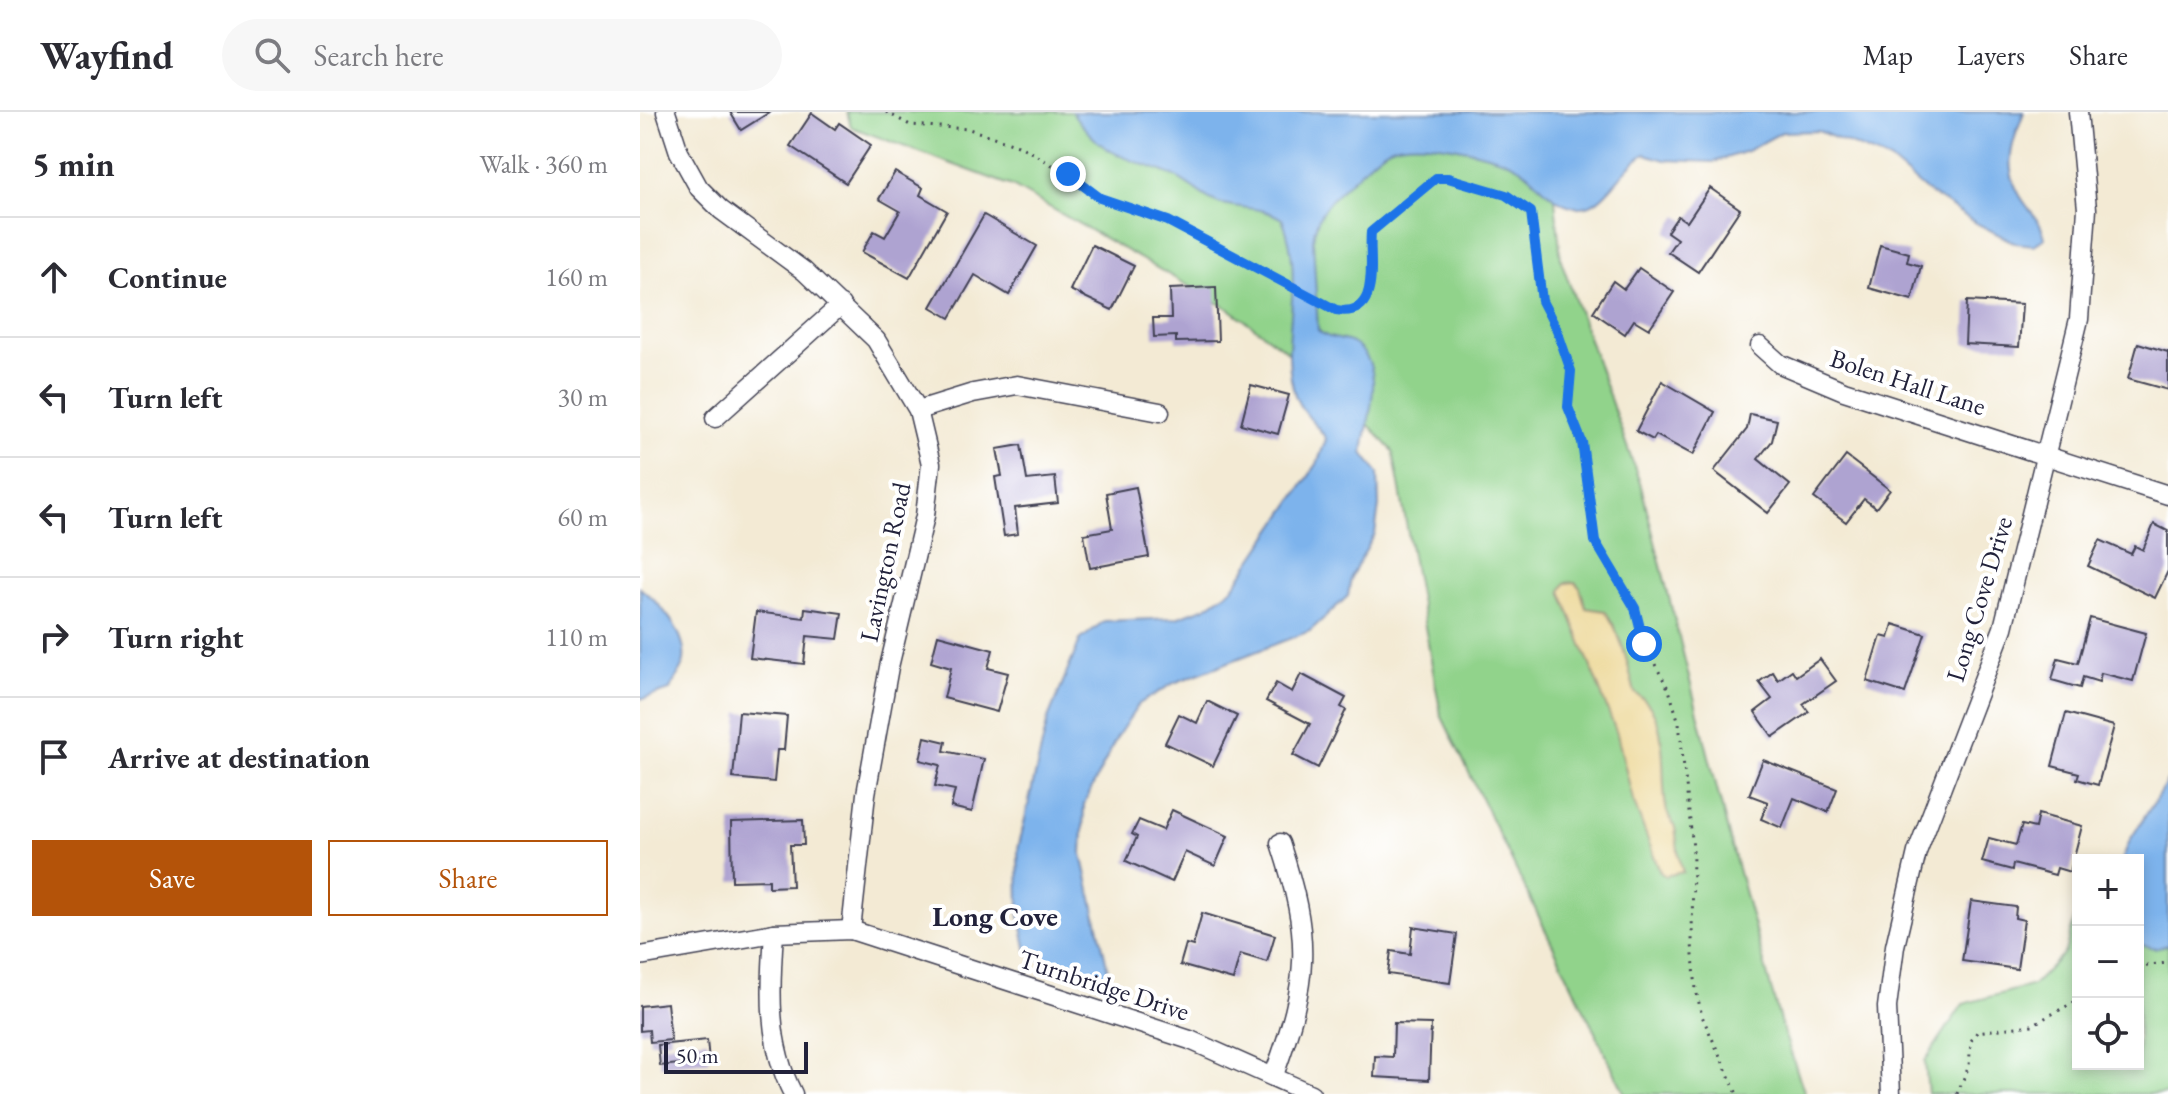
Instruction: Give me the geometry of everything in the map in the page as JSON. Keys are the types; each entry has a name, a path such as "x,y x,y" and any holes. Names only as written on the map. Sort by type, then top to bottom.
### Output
{"street":[{"name":"Lavington Road","path":"666,112 679,152 699,188 721,210 804,271 876,340 918,410 931,464 925,516 889,667 866,794 851,930"},
{"name":"Long Cove Drive","path":"1891,1094 1887,1007 1895,946 1917,852 2003,628 2079,319 2087,209 2078,112"},
{"path":"715,418 841,305"},
{"name":"Bolen Hall Lane","path":"1760,346 1780,364 1844,391 2168,495"},
{"path":"918,410 973,393 1017,385 1160,412"},
{"path":"1274,1075 1294,1019 1303,970 1304,932 1280,843"},
{"name":"Turnbridge Drive","path":"640,956 774,933 851,930 1190,1040 1311,1094"},
{"path":"774,933 770,994 776,1052 793,1094"}],"path":[{"path":"886,112 910,125 969,129 1018,145 1068,174 1100,198 1168,221 1318,301 1348,312 1359,307 1371,286 1371,232 1436,178 1448,178 1506,195 1531,212 1542,301 1557,330 1571,371 1568,407 1582,442 1595,541 1635,608 1644,644 1669,690 1679,723 1693,848 1692,944 1696,990 1702,1016 1737,1094"},
{"path":"2144,965 2168,963"},
{"path":"1957,1094 1969,1066 1971,1041 1977,1032 2032,1025 2072,1003"}],"green space":[{"path":"847,112 1271,112 1550,149 1561,260 1641,486 1729,836 1780,1021 1805,1094 1625,1094 1441,715 1393,451 1331,384 1231,310 1012,186 851,127"},
{"path":"2144,878 2168,878 2168,1094 1928,1094 1925,1061 1963,1004 2033,985 2065,952 2072,927 2072,1070 2144,1070"}],"sand":[{"path":"1575,582 1586,608 1605,611 1611,620 1624,650 1635,693 1647,703 1655,716 1662,747 1667,812 1674,826 1683,872 1665,876 1660,872 1633,800 1617,734 1561,591 1565,583"}],"water":[{"path":"1072,112 2024,112 2012,149 2011,171 2019,194 2045,238 2034,245 2015,243 1976,223 1925,190 1890,160 1818,131 1782,132 1747,151 1714,162 1665,160 1645,154 1602,197 1587,206 1577,207 1567,205 1550,194 1520,168 1475,151 1417,144 1389,148 1380,154 1328,204 1318,220 1313,240 1318,330 1352,343 1364,353 1373,379 1363,453 1378,473 1379,506 1375,534 1351,577 1348,596 1310,631 1174,683 1139,704 1117,737 1084,804 1082,854 1110,979 1100,985 1056,970 1027,952 1019,912 1018,849 1048,719 1080,640 1104,621 1176,618 1206,607 1233,588 1317,464 1326,439 1296,398 1291,377 1292,265 1282,219 1261,210 1217,202 1174,176 1117,154 1095,140"},
{"path":"640,588 671,620 684,651 683,664 670,690 643,699 640,698"},
{"path":"2168,780 2168,945 2154,948 2144,946 2144,854 2124,854"}],"building":[{"path":"730,112 770,112 741,130"},
{"path":"812,113 835,129 839,123 871,145 846,183 790,146"},
{"path":"895,172 923,188 920,195 947,211 909,278 862,252 874,231 885,237 900,211 879,199"},
{"path":"1710,188 1740,209 1698,272 1668,252 1677,239 1667,232 1678,216 1687,222"},
{"path":"984,215 1037,246 1009,295 975,275 950,318 931,307"},
{"path":"1092,245 1134,266 1112,310 1070,290"},
{"path":"1880,245 1909,253 1907,262 1921,266 1912,300 1869,288"},
{"path":"1639,268 1674,292 1649,329 1634,320 1625,334 1593,312 1613,281 1624,289"},
{"path":"1216,287 1218,341 1176,342 1176,336 1154,337 1153,318 1171,318 1170,289"},
{"path":"1967,301 2022,304 2019,347 1965,344"},
{"path":"2138,343 2168,352 2168,390 2128,379"},
{"path":"1662,381 1715,412 1693,455 1656,435 1653,440 1636,431"},
{"path":"1251,385 1289,395 1278,434 1241,424"},
{"path":"1750,414 1777,420 1772,441 1758,459 1790,485 1768,513 1714,471 1747,429"},
{"path":"1021,445 1027,480 1055,477 1058,503 1015,508 1018,534 1004,536 995,477 1002,476 997,449"},
{"path":"1846,456 1890,490 1876,508 1864,499 1846,522 1814,498"},
{"path":"1136,487 1149,557 1090,568 1084,534 1112,529 1106,493"},
{"path":"2154,524 2168,531 2168,571 2155,598 2088,566 2100,540 2131,554 2135,546 2143,550"},
{"path":"805,608 842,613 838,639 807,636 804,664 750,658 756,612 804,618"},
{"path":"2090,618 2146,633 2133,681 2101,673 2099,682 2083,677 2080,688 2052,680 2058,658 2078,663"},
{"path":"1893,624 1925,634 1905,693 1867,681 1881,636 1889,638"},
{"path":"938,635 993,650 988,668 1008,673 997,712 944,698 951,668 931,662"},
{"path":"1820,659 1836,681 1803,704 1809,712 1773,737 1755,712 1772,699 1759,682 1773,672 1778,680 1792,670 1796,676"},
{"path":"1301,674 1346,698 1341,707 1346,710 1318,768 1293,755 1310,724 1266,701 1276,683 1292,692"},
{"path":"1207,701 1237,716 1213,766 1165,743 1179,714 1197,723"},
{"path":"739,712 787,716 784,750 777,750 774,782 733,778"},
{"path":"2066,713 2114,726 2098,785 2077,779 2079,773 2052,766"},
{"path":"925,737 946,742 944,751 984,759 972,812 951,807 955,790 935,786 940,765 920,760"},
{"path":"1763,760 1837,789 1828,812 1794,798 1782,828 1761,819 1768,802 1749,795"},
{"path":"1172,810 1228,836 1215,866 1185,852 1172,882 1126,861 1137,837 1132,834 1139,820 1163,830"},
{"path":"2038,814 2082,826 2075,854 2072,854 2070,872 2057,868 2055,875 2013,864 2012,870 1982,862 1989,838 2016,845 2022,825 2035,828"},
{"path":"803,820 804,845 790,845 792,886 769,887 769,880 732,881 731,822"},
{"path":"1971,901 2016,907 2015,918 2024,920 2017,969 1962,961"},
{"path":"1202,913 1275,935 1267,962 1240,954 1233,980 1180,965 1186,944 1193,946"},
{"path":"1413,927 1457,934 1450,983 1388,974 1391,951 1410,954"},
{"path":"667,1003 671,1040 650,1042 649,1030 640,1031 640,1006"},
{"path":"1394,1023 1431,1024 1429,1080 1374,1077 1375,1056 1393,1057"},
{"path":"707,1040 709,1061 660,1066 658,1045"}],"district":[{"name":"Long Cove","path":"995,916"}],"route":[{"path":"1068,174 1100,198 1168,221 1237,260 1336,310 1348,312 1359,307 1371,286 1371,232 1380,221 1408,203 1436,178 1448,178 1519,201 1531,212 1542,301 1567,353 1571,371 1568,407 1582,442 1595,541 1603,560 1635,608 1644,644"}]}
